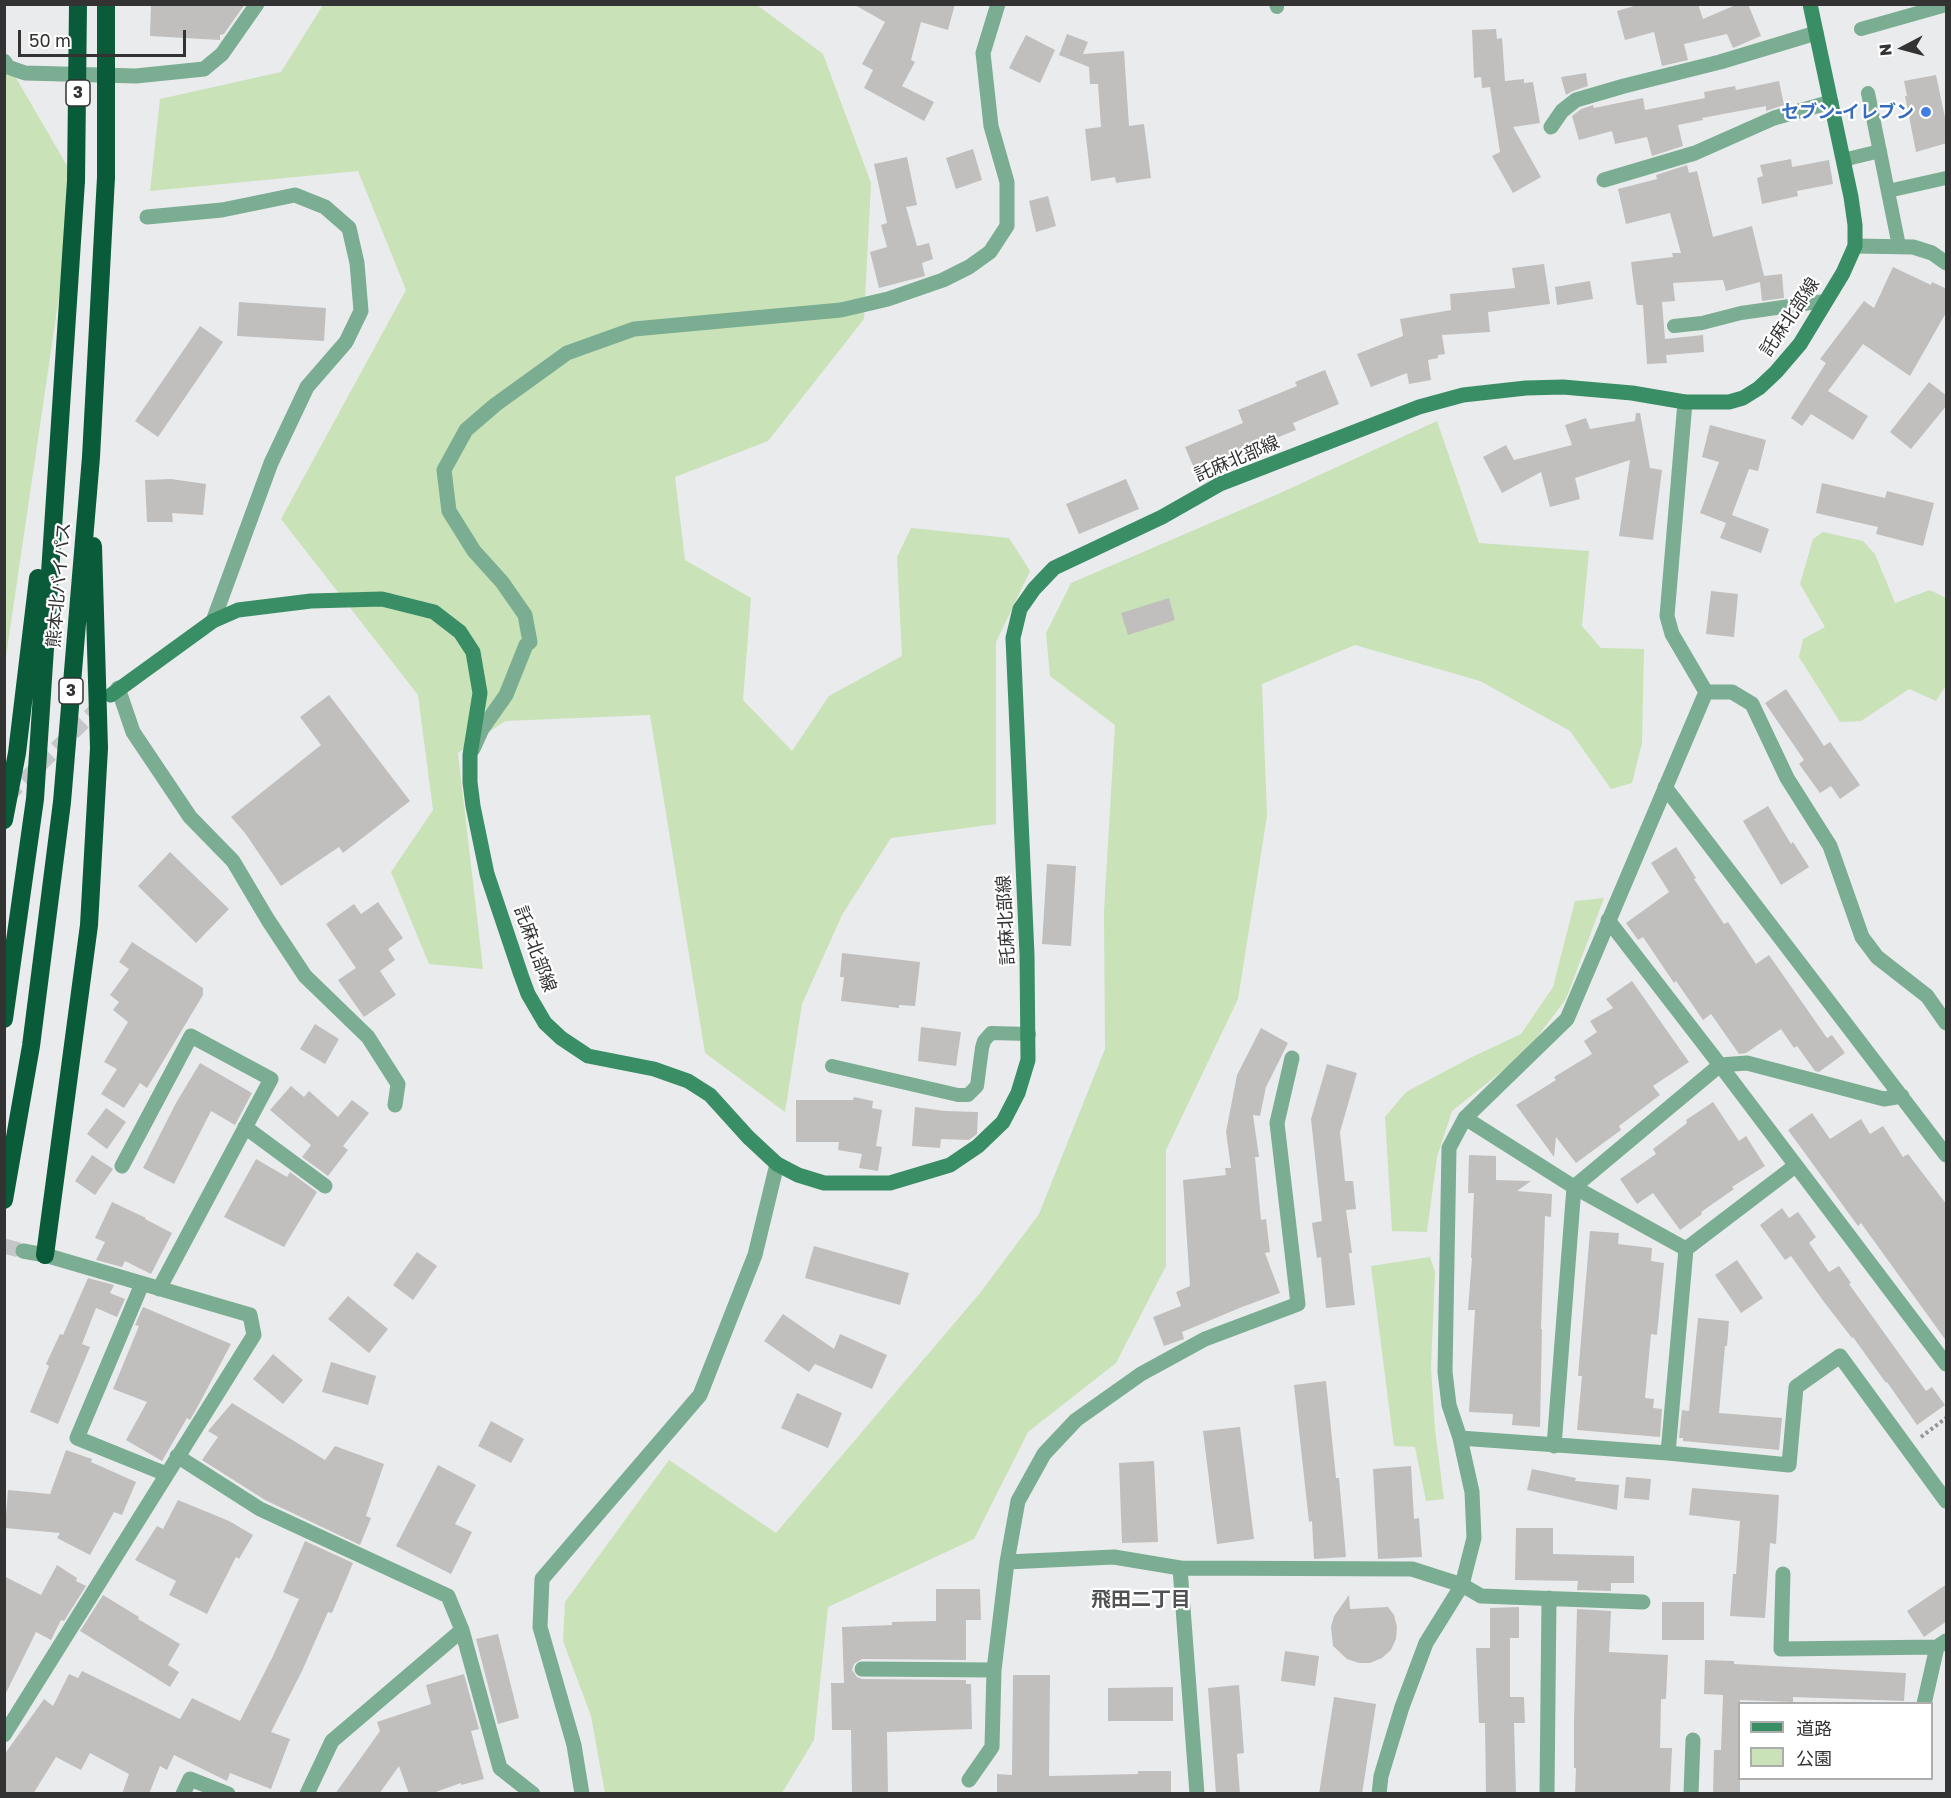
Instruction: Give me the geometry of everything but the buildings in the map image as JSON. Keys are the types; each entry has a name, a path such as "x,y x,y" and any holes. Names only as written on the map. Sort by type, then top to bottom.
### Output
{"highway":[{"name":"熊本北バイパス","path":"4,1018 35,799 76,181 78,4"},
{"name":"熊本北バイパス","path":"4,1200 31,1046 62,802 91,457 106,177 106,4"},
{"path":"4,820 17,753 41,559 76,181"},
{"path":"45,1255 89,925 97,796 99,748 91,457"}],"main road":[{"name":"託麻北部線","path":"114,691 213,621 238,610 275,604 382,599 434,612 460,632 472,652 480,693 470,755 473,806 487,874 528,994 545,1023 561,1038 588,1056 654,1069 688,1081 710,1095 748,1137 777,1164 798,1175 824,1183 890,1183 950,1166 978,1146 1003,1122 1018,1093 1025,1069 1029,1034 1028,955 1013,638 1020,609 1034,589 1054,568 1162,517 1220,483 1419,407 1463,394 1563,387 1632,393 1685,402 1729,402 1743,398 1759,388 1800,344 1843,273 1855,246 1855,225 1843,160 1810,4"}],"street":[{"path":"4,61 8,67 25,73 136,76 204,69 222,54 257,4"},
{"path":"470,755 482,729 506,695 526,645 530,642 525,615 502,582 474,551 449,511 444,470 466,430 495,405 567,354 634,329 841,310 888,299 943,280 969,267 990,252 1007,225 1007,182 991,126 983,53 998,4"},
{"path":"1551,127 1562,111 1576,100 1720,62 1816,33"},
{"path":"1604,180 1695,153 1774,118 1831,102"},
{"path":"147,217 222,210 295,195 325,207 350,228 357,263 361,311 346,342 308,387 271,463 213,621"},
{"path":"1855,246 1913,247 1932,253 1947,263"},
{"path":"1685,402 1667,616 1672,634 1706,692"},
{"path":"114,691 134,732 190,817 233,861 305,976 368,1037 398,1084 394,1105"},
{"path":"1379,1794 1381,1776 1402,1707 1426,1643 1462,1585 1474,1538 1472,1492 1460,1438 1449,1406 1445,1360 1449,1148 1465,1118 1567,1019 1706,692"},
{"path":"1706,692 1732,692 1752,704 1787,778 1830,846 1862,937 1876,957 1927,996 1947,1023"},
{"path":"1665,787 1947,1155"},
{"path":"1608,921 1947,1364"},
{"path":"122,1166 191,1036 271,1079 159,1289"},
{"path":"969,1780 992,1746 994,1670 1007,1562 1018,1501 1044,1454 1076,1420 1141,1374 1205,1339 1298,1304 1277,1123 1292,1058"},
{"path":"1554,1446 1574,1187 1720,1065 1747,1063 1884,1099 1902,1096"},
{"path":"1465,1118 1574,1187 1686,1250"},
{"path":"245,1127 325,1186"},
{"path":"582,1794 574,1745 540,1627 542,1579 700,1395 755,1256 777,1164"},
{"path":"1668,1453 1686,1250 1795,1166"},
{"path":"4,1735 254,1335 250,1316 45,1255 23,1251"},
{"path":"142,1284 77,1438 166,1474"},
{"path":"1460,1438 1668,1453 1789,1465 1796,1387 1840,1356 1947,1501"},
{"path":"177,1456 260,1509 448,1596 462,1630 500,1768 532,1794"},
{"path":"1007,1562 1113,1557 1180,1568 1412,1569 1462,1585 1481,1596 1643,1602"},
{"path":"1180,1568 1197,1794"},
{"path":"1783,1574 1780,1649 1942,1644 1925,1702"},
{"path":"1547,1794 1549,1598"},
{"path":"307,1794 332,1741 462,1630"},
{"path":"862,1669 994,1670"},
{"path":"1691,1794 1693,1740"},
{"path":"183,1794 190,1779 228,1794"}],"lane":[{"path":"1861,29 1900,11 1947,5"},
{"path":"1868,93 1899,246"},
{"path":"1843,160 1880,151"},
{"path":"1888,191 1947,178"},
{"path":"1674,326 1702,323 1741,313 1825,302"},
{"path":"832,1066 958,1095 968,1095 976,1086 982,1048 984,1041 991,1033 1029,1034"}],"path":[{"path":"1907,1448 1947,1418"}],"green space":[{"path":"323,5 757,5 823,54 871,183 864,319 768,441 675,477 685,560 751,598 743,700 792,751 829,696 902,656 897,557 911,528 1009,538 1030,571 996,642 996,824 891,838 842,915 802,1004 785,1112 705,1053 650,715 505,721 458,753 483,969 429,964 391,872 433,810 418,695 281,519 406,290 358,171 150,191 160,99 281,72"},
{"path":"5,59 76,181 5,663"},
{"path":"1437,421 1479,543 1589,551 1582,626 1601,648 1644,649 1642,743 1632,783 1611,789 1570,731 1480,681 1355,645 1262,684 1267,816 1238,999 1166,1150 1166,1266 1116,1363 1028,1432 974,1539 828,1607 814,1740 782,1793 605,1793 591,1716 563,1641 565,1602 669,1460 776,1533 980,1293 1039,1214 1105,1049 1104,911 1115,725 1050,676 1046,633 1071,583 1278,494"},
{"path":"1823,532 1863,541 1875,554 1895,603 1930,590 1946,598 1946,685 1936,701 1909,689 1861,721 1840,722 1799,657 1803,639 1825,627 1800,584 1813,539"},
{"path":"1604,898 1566,999 1526,1052 1452,1111 1437,1157 1427,1232 1392,1231 1385,1117 1406,1092 1521,1034 1553,987 1575,901"},
{"path":"1430,1257 1435,1272 1431,1367 1435,1430 1444,1499 1426,1501 1415,1447 1394,1446 1371,1266"}],"tunnel":[{"path":"7,797 103,703"},
{"path":"4,1246 23,1251"}],"place":[{"name":"セブン-イレブン","path":"1926,112"}],"district":[{"name":"飛田二丁目","path":"1141,1600"}]}
